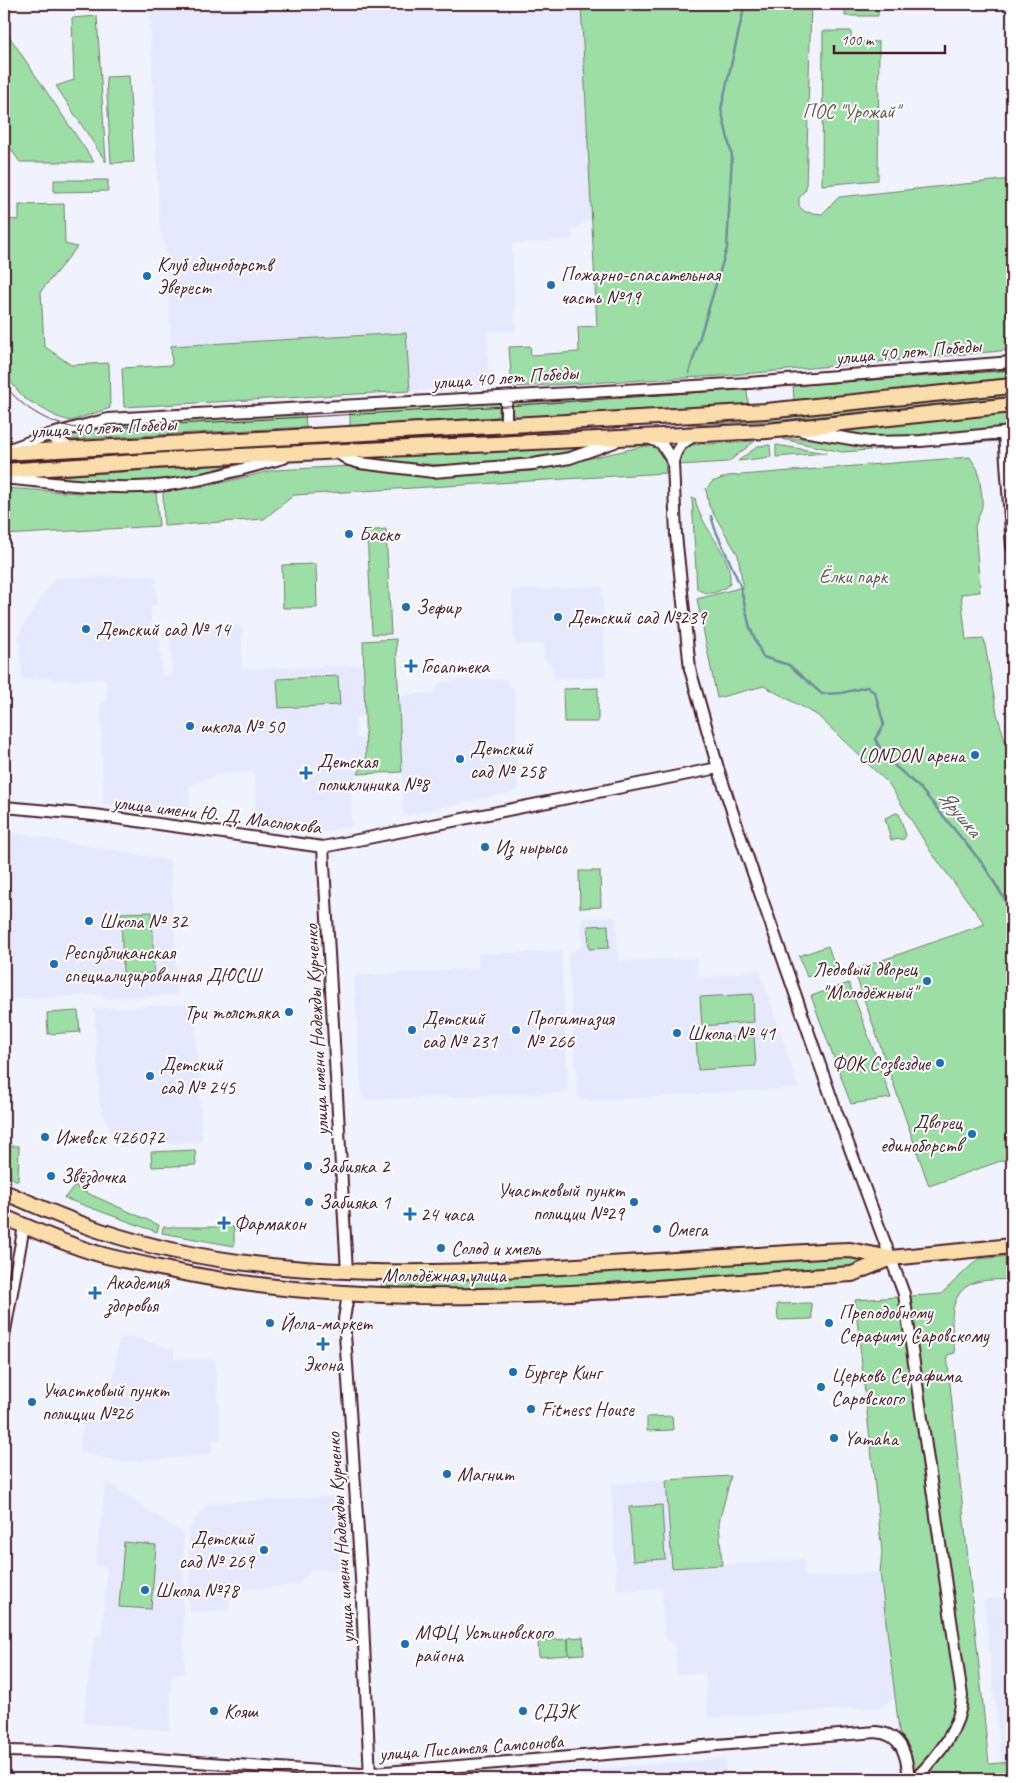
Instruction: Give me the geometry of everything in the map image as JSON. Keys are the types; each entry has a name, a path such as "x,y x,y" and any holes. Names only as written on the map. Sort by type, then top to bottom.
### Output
{"main road":[{"name":"улица 40 лет Победы","path":"4,452 766,411 1012,386"},
{"name":"улица 40 лет Победы","path":"4,471 302,453 792,429 1012,404"},
{"path":"679,415 679,435"},
{"path":"506,426 507,443"},
{"name":"Молодёжная улица","path":"4,1192 101,1232 157,1246 237,1262 347,1272 484,1271 832,1250 850,1250 891,1258"},
{"name":"Молодёжная улица","path":"4,1217 96,1253 183,1273 235,1283 348,1295 485,1297 852,1274 891,1258 1012,1246"},
{"path":"347,1272 348,1295"}],"street":[{"name":"улица 40 лет Победы","path":"4,452 48,434 108,418 506,398 851,376 1012,362"},
{"path":"506,398 506,426"},
{"name":"улица 40 лет Победы","path":"792,429 869,442 921,441 1008,432"},
{"path":"1008,432 1012,547"},
{"path":"48,434 72,449"},
{"path":"700,434 684,441 676,451 673,462 676,535 690,669 718,768 836,1111 904,1294 962,1696 960,1710 944,1746 916,1779"},
{"name":"улица 40 лет Победы","path":"336,452 349,460 360,463 433,472 533,464 570,458 628,437"},
{"path":"645,437 661,443 673,462"},
{"name":"улица 40 лет Победы","path":"4,478 80,486 158,486 208,478 302,453"},
{"name":"улица имени Ю. Д. Маслюкова","path":"4,807 94,815 323,847 718,768"},
{"name":"улица имени Надежды Курченко","path":"323,847 347,1272"},
{"path":"4,1336 24,1226"},
{"name":"улица имени Надежды Курченко","path":"348,1295 344,1319 362,1586 371,1776"},
{"name":"улица Писателя Самсонова","path":"4,1751 60,1752 371,1776 876,1732 888,1735 903,1748 909,1779"}],"shaded area":[{"path":"149,4 581,4 593,218 572,230 573,240 512,244 516,331 487,331 489,387 410,391 406,333 171,346 166,251 160,231"},
{"path":"156,575 157,605 151,606 151,631 159,631 162,676 172,675 170,632 242,626 242,669 364,665 365,716 355,717 356,738 366,738 366,758 350,789 352,826 322,832 256,825 254,772 221,774 189,786 190,815 103,804 101,702 106,702 106,679 53,681 52,678 22,680 19,636 22,627 55,578"},
{"name":"Детский сад №239","path":"602,586 606,677 553,680 552,664 544,660 544,644 514,645 512,590"},
{"name":"Детский сад № 258","path":"505,679 515,691 518,791 403,816 400,700 404,695 432,693 443,681"},
{"name":"Школа № 32","path":"4,831 170,860 178,995 103,999 102,994 10,1000 4,905"},
{"name":"Школа № 41","path":"616,917 618,961 697,958 698,979 759,969 799,1088 590,1101 578,1099 568,955 582,946 581,918"},
{"path":"561,951 568,1093 362,1100 354,976 478,968 478,954"},
{"name":"Детский сад № 245","path":"194,1004 201,1084 199,1086 202,1142 119,1147 119,1140 113,1140 100,1105 94,1009"},
{"path":"131,1336 174,1350 174,1359 215,1359 221,1440 213,1440 212,1455 121,1462 79,1452 84,1416 107,1421 119,1339"},
{"path":"666,1480 672,1568 804,1559 805,1577 880,1572 897,1696 882,1707 708,1718 705,1673 677,1675 675,1645 665,1638 661,1588 617,1591 611,1483"},
{"name":"Школа №78","path":"106,1481 184,1534 183,1619 185,1674 171,1675 170,1731 83,1723 94,1636 102,1636 107,1568 95,1566"},
{"name":"Детский сад № 269","path":"337,1496 341,1569 311,1570 298,1585 230,1591 229,1610 190,1613 188,1528 209,1503"},
{"path":"1012,1596 1012,1762 1001,1763 984,1600"},
{"path":"725,1758 727,1779 584,1779 583,1770"}],"green space":[{"path":"581,4 811,4 806,189 799,198 799,206 805,212 822,214 839,197 1012,179 1012,350 720,376 512,387 509,347 530,346 531,355 579,352 578,327 597,326"},
{"path":"845,4 878,4 878,16 845,16"},
{"path":"97,16 106,162 56,86 74,80 72,18"},
{"name":"ПОС \"Урожай\"","path":"823,31 851,31 851,41 879,42 878,180 822,185"},
{"path":"9,36 94,162 20,162 6,142"},
{"path":"129,76 134,162 111,163 106,77"},
{"path":"54,180 108,180 108,191 54,192"},
{"path":"64,204 65,244 77,247 41,291 44,346 71,365 109,363 110,408 71,421 57,417 24,398 4,374 4,219 19,220 19,205"},
{"path":"406,333 410,391 124,407 122,368 172,365 171,346"},
{"path":"1012,364 1012,381 794,401 793,384"},
{"path":"747,388 748,404 516,417 512,413 512,400"},
{"path":"1012,393 1012,397 773,421 689,425 686,423 689,420 771,417"},
{"path":"500,403 498,417 350,426 350,409"},
{"path":"305,412 306,427 61,440 56,436 107,422"},
{"path":"1012,412 1012,426 887,439 829,431"},
{"path":"671,422 675,424 514,434 517,432"},
{"path":"498,432 498,436 4,462 4,458"},
{"path":"995,437 999,441 842,452 782,439"},
{"path":"755,441 728,462 678,465 682,450 690,445"},
{"path":"595,444 543,457 516,461 436,464 382,461 382,455 505,449 515,452 528,448"},
{"path":"770,445 771,457 738,461 758,446"},
{"path":"776,445 826,453 776,457"},
{"path":"645,446 657,446 664,452 666,473 294,495 264,519 164,526 163,492 212,485 274,470 353,466 436,477 532,471"},
{"name":"Ёлки парк","path":"970,457 978,470 982,507 975,526 980,592 961,594 966,640 984,639 997,714 1012,763 1012,1157 929,1186 854,970 985,924 931,852 889,784 817,715 764,686 717,698 697,599 743,587 738,555 709,506 706,489 712,482 728,476"},
{"path":"242,464 211,475 162,481 95,482 29,478"},
{"path":"4,488 79,493 156,492 159,526 4,535"},
{"path":"692,498 695,498 703,520 722,551 730,572 730,584 710,593 697,589"},
{"path":"386,529 391,634 372,634 367,531"},
{"path":"316,564 317,608 283,608 282,565"},
{"path":"396,639 402,772 358,774 366,758 363,641"},
{"path":"338,676 340,705 279,708 277,679"},
{"path":"598,688 598,722 564,722 563,689"},
{"path":"896,813 899,814 906,835 904,839 891,840 885,818"},
{"path":"579,871 600,871 601,907 580,908"},
{"path":"152,912 154,973 123,974 121,913"},
{"path":"608,925 609,948 589,949 588,926"},
{"path":"828,946 835,966 807,977 799,956"},
{"path":"849,983 891,1098 851,1104 811,996"},
{"path":"753,994 754,1022 702,1026 700,997"},
{"path":"78,1011 80,1032 48,1034 47,1013"},
{"path":"754,1036 756,1066 698,1070 696,1039"},
{"path":"4,1146 19,1146 18,1181 4,1174"},
{"path":"195,1150 196,1165 152,1167 151,1152"},
{"path":"76,1185 78,1189 159,1225 157,1232 64,1198"},
{"path":"163,1227 234,1227 234,1246 162,1233"},
{"path":"857,1254 860,1262 857,1268 481,1290 383,1290 381,1287 382,1281 386,1279 519,1276"},
{"path":"1012,1256 1012,1279 987,1280 973,1283 958,1296 952,1314 955,1353 947,1355 989,1764 1012,1762 1012,1779 905,1779 880,1572 882,1552 855,1300 941,1294 978,1259"},
{"path":"811,1303 812,1319 778,1320 777,1304"},
{"path":"672,1416 673,1430 647,1431 647,1417"},
{"path":"731,1476 719,1522 722,1565 672,1568 666,1480"},
{"path":"662,1505 665,1559 633,1561 629,1507"},
{"path":"124,1542 156,1545 151,1609 119,1607"},
{"path":"583,1637 584,1654 569,1655 568,1638"},
{"path":"568,1639 568,1655 539,1657 538,1641"}],"waterway":[{"path":"689,373 727,248 732,156 721,109 745,4"},
{"name":"Ярушка","path":"711,516 740,585 750,628 763,657 789,665 822,694 841,693 867,687 875,693 884,725 875,739 886,758 920,788 983,864 1012,911"}],"tram line":[{"path":"4,384 20,402 40,416 62,425 86,429 506,406 1012,370"}],"place":[{"name":"Клуб единоборств Эверест","path":"147,276"},
{"name":"Пожарно-спасательная часть №19","path":"551,285"},
{"name":"Баско","path":"349,534"},
{"name":"Зефир","path":"406,607"},
{"name":"Детский сад №239","path":"558,617"},
{"name":"Детский сад № 14","path":"86,629"},
{"name":"Госаптека","path":"411,666"},
{"name":"школа № 50","path":"190,726"},
{"name":"LONDON арена","path":"975,755"},
{"name":"Детский сад № 258","path":"460,759"},
{"name":"Детская поликлиника №8","path":"306,773"},
{"name":"Из нырысь","path":"485,847"},
{"name":"Школа № 32","path":"89,921"},
{"name":"Республиканская специализированная ДЮСШ","path":"54,964"},
{"name":"Ледовый дворец \"Молодёжный\"","path":"927,981"},
{"name":"Три толстяка","path":"289,1012"},
{"name":"Детский сад № 231","path":"412,1030"},
{"name":"Прогимназия № 266","path":"516,1030"},
{"name":"Школа № 41","path":"677,1033"},
{"name":"ФОК Созвездие","path":"940,1063"},
{"name":"Детский сад № 245","path":"150,1076"},
{"name":"Дворец единоборств","path":"972,1134"},
{"name":"Ижевск 426072","path":"45,1137"},
{"name":"Забияка 2","path":"308,1166"},
{"name":"Звёздочка","path":"51,1176"},
{"name":"Забияка 1","path":"309,1202"},
{"name":"Участковый пункт полиции №29","path":"634,1202"},
{"name":"24 часа","path":"410,1214"},
{"name":"Фармакон","path":"224,1223"},
{"name":"Омега","path":"657,1229"},
{"name":"Солод и хмель","path":"441,1248"},
{"name":"Академия здоровья","path":"95,1293"},
{"name":"Йола-маркет","path":"270,1323"},
{"name":"Преподобному Серафиму Саровскому","path":"829,1323"},
{"name":"Экона","path":"323,1344"},
{"name":"Бургер Кинг","path":"513,1372"},
{"name":"Церковь Серафима Саровского","path":"821,1387"},
{"name":"Участковый пункт полиции №26","path":"32,1402"},
{"name":"Fitness House","path":"531,1409"},
{"name":"Yamaha","path":"834,1438"},
{"name":"Магнит","path":"447,1474"},
{"name":"Детский сад № 269","path":"264,1550"},
{"name":"Школа №78","path":"145,1590"},
{"name":"МФЦ Устиновского района","path":"405,1644"},
{"name":"Кояш","path":"214,1711"},
{"name":"СДЭК","path":"523,1711"}]}
